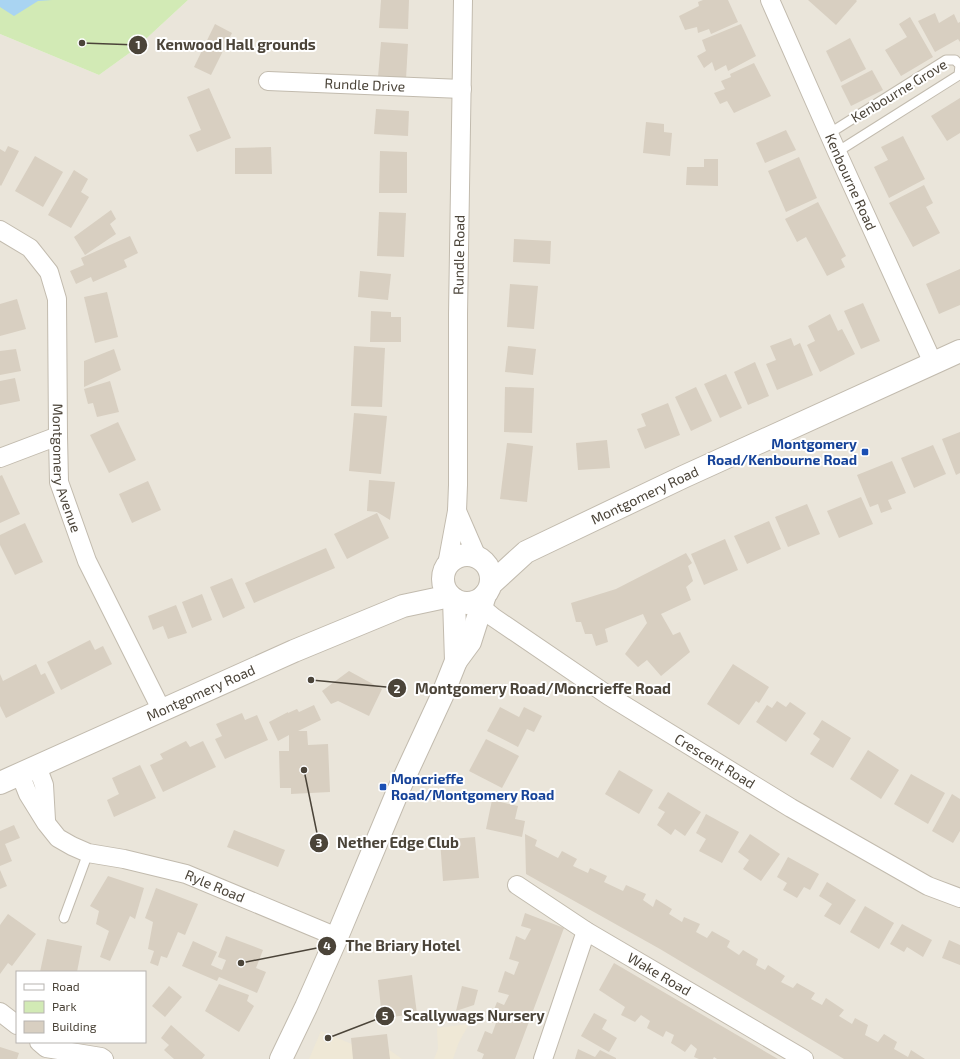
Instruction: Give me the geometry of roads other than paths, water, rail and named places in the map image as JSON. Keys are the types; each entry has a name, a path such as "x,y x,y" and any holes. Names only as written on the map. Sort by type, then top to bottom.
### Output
{"street":[{"name":"Rundle Road","path":"446,567 457,511 458,485 458,314 464,0"},
{"name":"Kenbourne Road","path":"770,0 830,133 837,152 933,362"},
{"name":"Rundle Drive","path":"268,81 462,89"},
{"name":"Montgomery Avenue","path":"0,230 30,248 49,272 57,299 59,482 87,560 162,711"},
{"name":"Montgomery Road","path":"479,558 526,552 683,477 960,351"},
{"path":"0,458 58,436"},
{"name":"Rundle Road","path":"457,511 479,558"},
{"name":"Montgomery Road","path":"486,594 526,552"},
{"path":"281,1059 306,1008 392,806 442,696 456,661 470,642 486,594 491,576 490,570 479,558 464,555 457,557 446,567 443,582 446,590 459,602 470,603 481,599 486,594"},
{"name":"Montgomery Road","path":"403,606 446,567"},
{"name":"Crescent Road","path":"486,594 487,612 493,617 609,696 812,819 928,886 960,898"},
{"name":"Montgomery Road","path":"0,783 294,651 403,606 452,597"},
{"path":"452,597 456,661"},
{"name":"Ryle Road","path":"28,770 44,786 46,823 58,838 72,846 88,853 124,859 186,874 337,937"},
{"name":"Wake Road","path":"517,885 586,931 804,1059"},
{"path":"542,1059 586,931"},
{"path":"0,1012 16,1024"},
{"path":"39,1043 46,1048 101,1057 104,1059"}],"lane":[{"name":"Kenbourne Grove","path":"830,133 946,60 955,60 960,65 959,75 837,152"},
{"path":"64,918 88,853"}],"water":[{"path":"0,0 52,0 38,1 14,16 0,7"}],"place":[{"name":"Kenwood Hall grounds","path":"82,43"},
{"name":"Montgomery Road/Kenbourne Road","path":"865,452"},
{"name":"Montgomery Road/Moncrieffe Road","path":"311,680"},
{"name":"Nether Edge Club","path":"304,770"},
{"name":"Moncrieffe Road/Montgomery Road","path":"383,787"},
{"name":"The Briary Hotel","path":"241,963"},
{"name":"Scallywags Nursery","path":"328,1038"}]}
